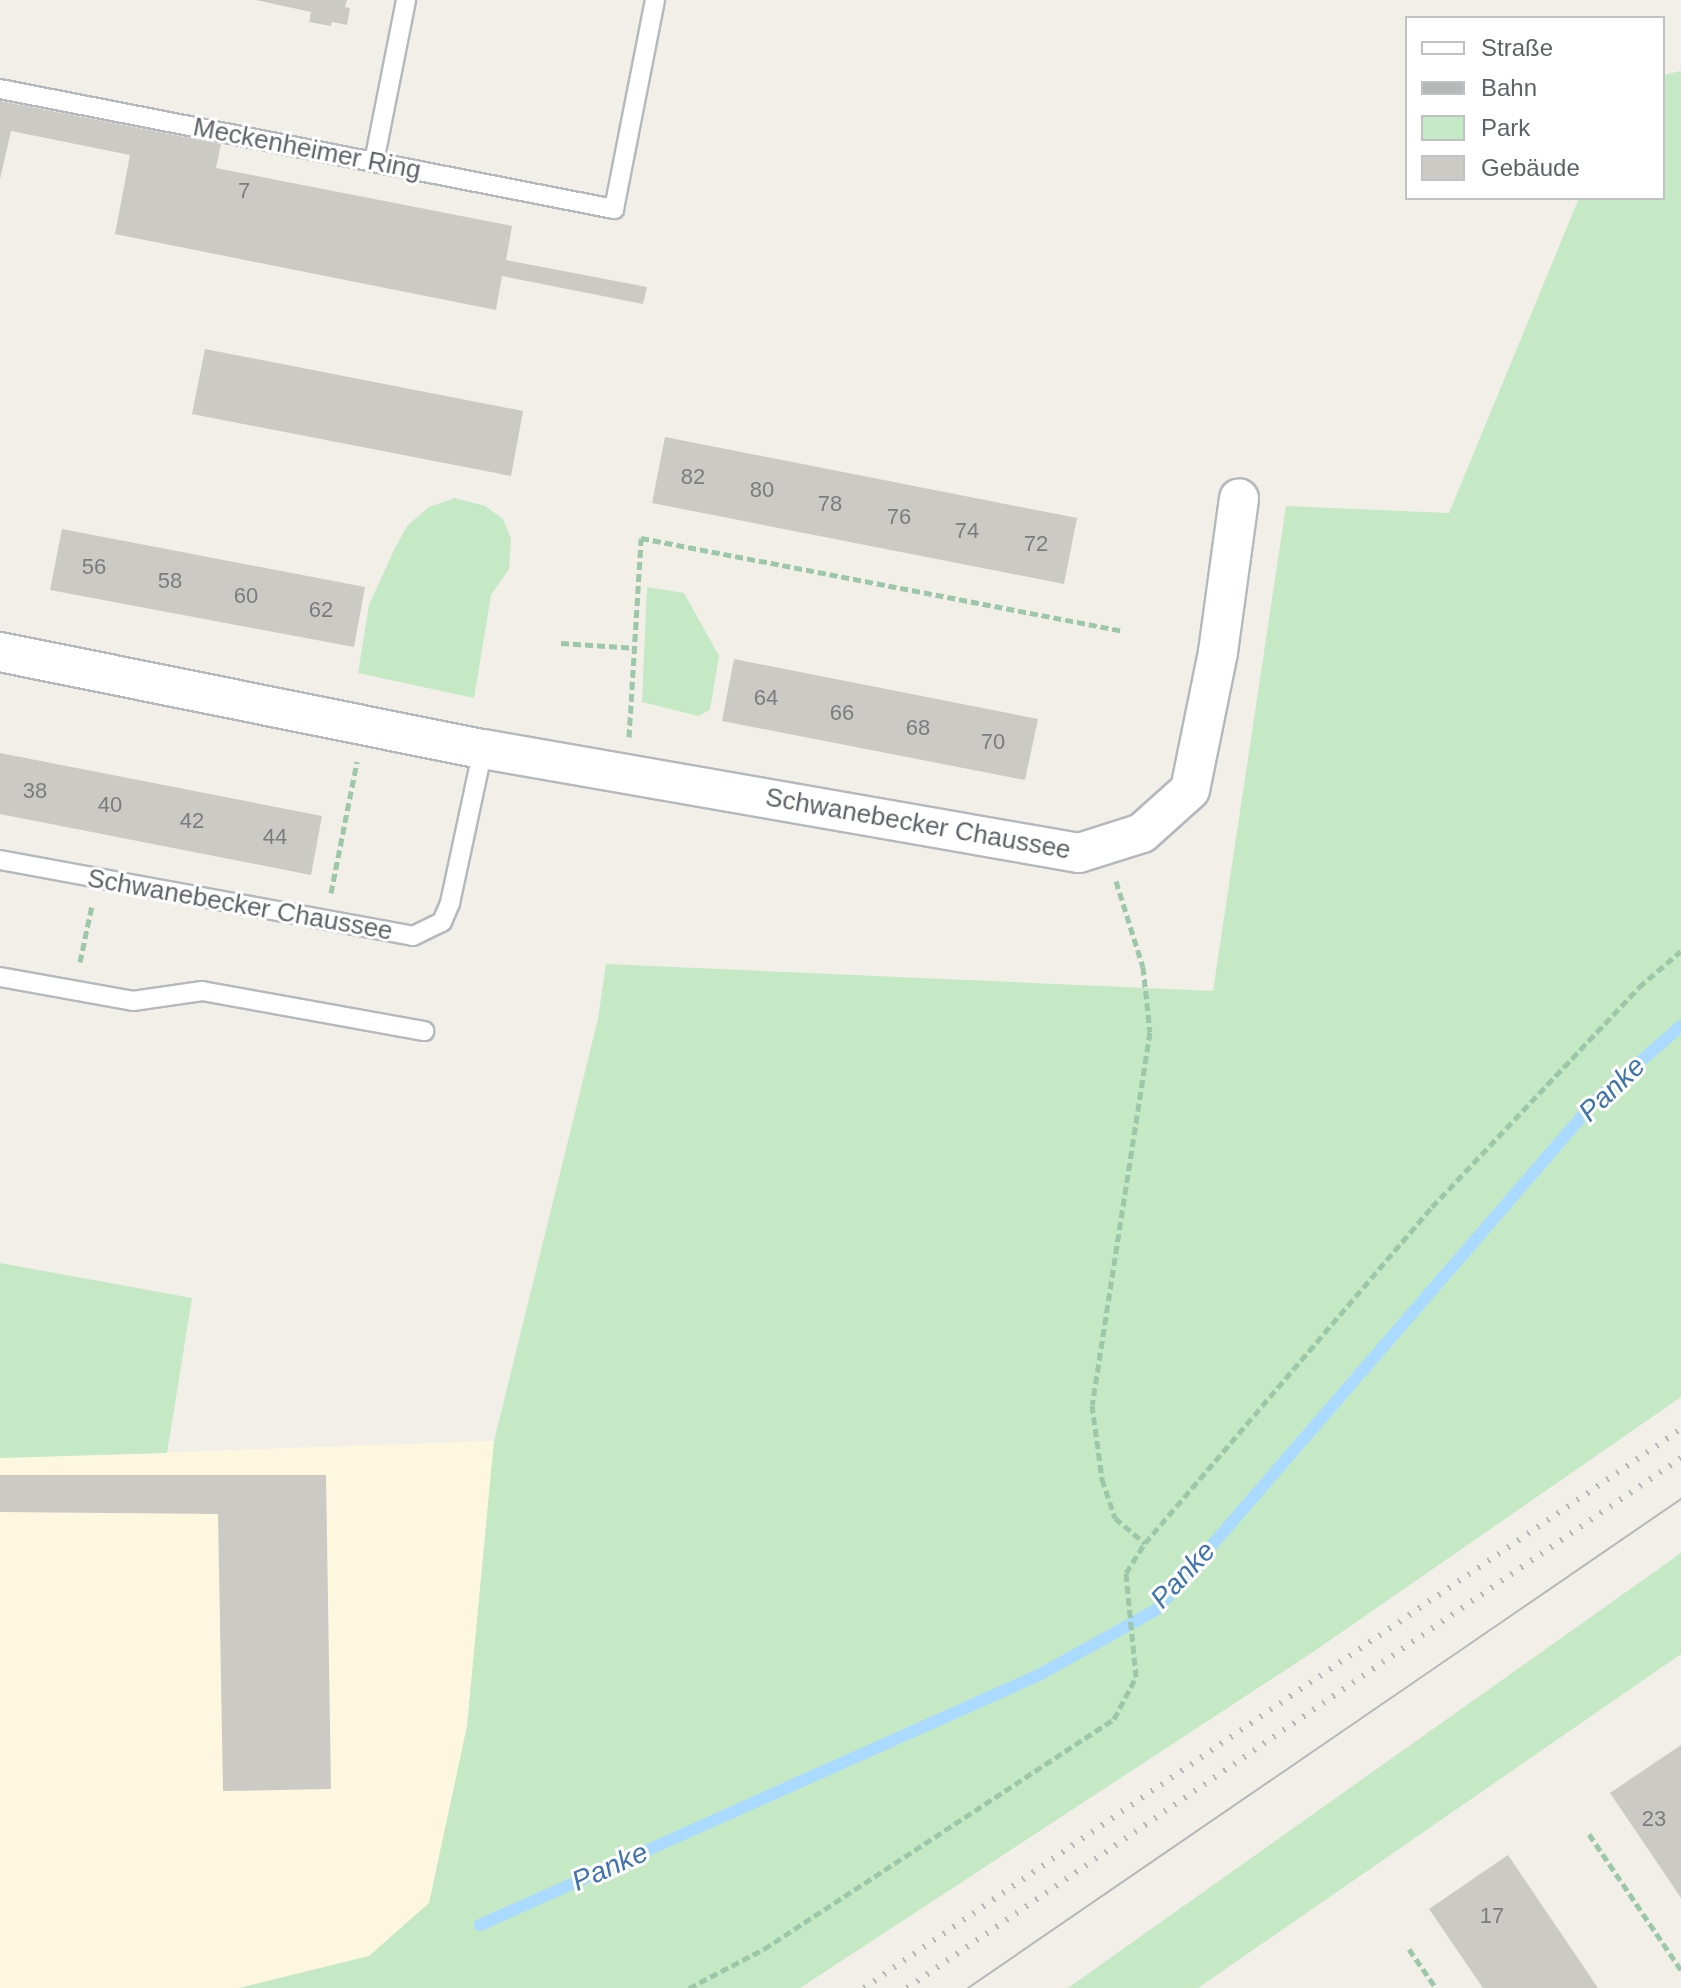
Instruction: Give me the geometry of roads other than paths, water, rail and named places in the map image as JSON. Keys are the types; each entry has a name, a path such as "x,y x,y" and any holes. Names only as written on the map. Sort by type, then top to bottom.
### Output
{"street":[{"name":"Schwanebecker Chaussee","path":"0,652 483,749 1079,853 1142,833 1190,790 1218,652 1239,498"}],"lane":[{"path":"374,162 406,0"},
{"name":"Meckenheimer Ring","path":"0,89 614,209 655,0"},
{"name":"Schwanebecker Chaussee","path":"0,860 413,936 442,922 483,749"},
{"path":"0,977 133,1001 202,991 424,1031"}],"waterway":[{"name":"Panke","path":"480,1925 1039,1675 1156,1610 1597,1099 1681,1026"}],"tram line":[{"path":"968,1988 1681,1499"}],"railway":[{"path":"864,1988 1681,1429"},
{"path":"907,1988 1681,1458"}]}
